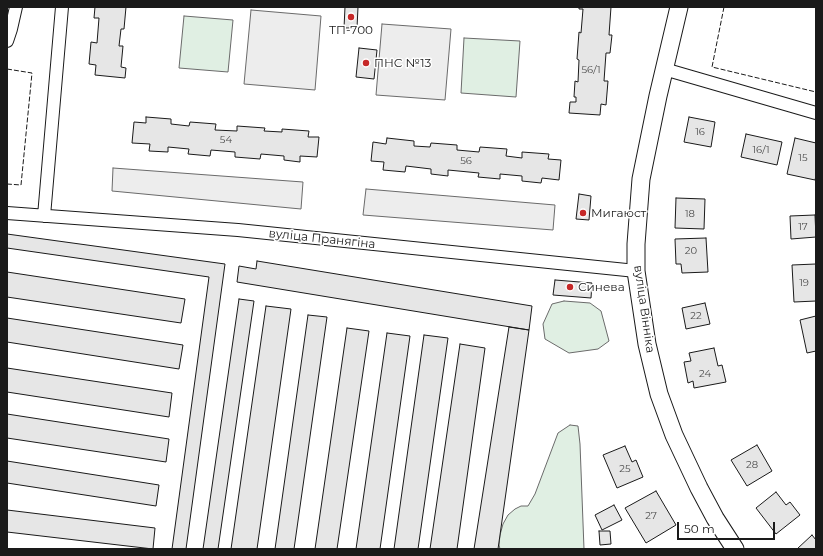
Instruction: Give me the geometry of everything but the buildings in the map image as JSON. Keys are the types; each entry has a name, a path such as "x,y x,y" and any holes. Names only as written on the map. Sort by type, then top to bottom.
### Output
{"street":[{"path":"7,41 16,7"},
{"path":"44,216 62,7"},
{"name":"вуліца Вінніка","path":"679,7 658,96 641,179 636,244 636,271 647,344 662,401 674,435 715,518 735,549"},
{"path":"664,69 816,113"},
{"name":"вуліца Пранягіна","path":"7,213 238,230 332,241 636,271"}],"green space":[{"path":"184,16 233,20 228,72 179,68"},
{"path":"464,38 520,41 516,97 461,93"},
{"path":"564,301 590,303 601,311 609,341 598,349 569,353 545,339 543,324 552,304"},
{"path":"570,425 578,426 584,549 500,549 500,535 503,524 508,515 521,506 528,506 535,494 558,433"}],"shaded area":[{"path":"251,10 321,16 315,90 244,84"},
{"path":"382,24 451,29 445,100 376,95"},
{"path":"113,168 303,182 301,209 112,191"},
{"path":"366,189 555,205 553,230 363,215"}],"fence":[{"path":"724,7 712,67 816,92"},
{"path":"7,69 32,73 21,185 7,184"}],"place":[{"name":"ТП-700","path":"351,17"},
{"name":"ПНС №13","path":"366,63"},
{"name":"Мигаюст","path":"583,213"},
{"name":"Синева","path":"570,287"}]}
